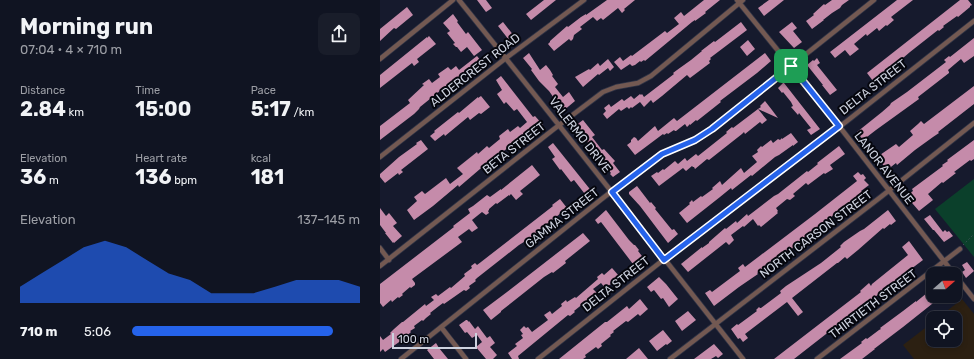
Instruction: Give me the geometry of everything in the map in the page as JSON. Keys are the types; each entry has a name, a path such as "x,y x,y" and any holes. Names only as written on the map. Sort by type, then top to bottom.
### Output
{"street":[{"path":"380,59 454,0"},
{"name":"VALERMO DRIVE","path":"459,0 743,359"},
{"name":"ALDERCREST ROAD","path":"380,157 506,58 584,0"},
{"name":"GAMMA STREET","path":"401,359 662,154 695,140 712,129 874,0"},
{"name":"LANOR AVENUE","path":"740,1 948,267"},
{"name":"BETA STREET","path":"380,266 603,92 616,87 638,83 651,76 740,1"},
{"name":"DELTA STREET","path":"538,359 974,21"},
{"name":"NORTH CARSON STREET","path":"670,359 882,196 974,123"},
{"path":"380,248 389,260"},
{"name":"THIRTIETH STREET","path":"817,359 960,249"},
{"name":"LANOR AVENUE","path":"962,285 974,300"},
{"path":"441,327 466,359"}],"path":[{"path":"960,249 974,234"}],"shaded area":[{"path":"962,299 974,314 974,359 914,359 903,345 926,327 926,347 962,347 962,311 947,311 957,303 962,303"}],"green space":[{"path":"974,179 974,257 935,209"}],"building":[{"path":"477,0 486,0 492,8 486,12"},
{"path":"544,0 556,0 531,20 526,14"},
{"path":"607,0 635,0 624,9 625,10 622,13 618,8 603,20 601,18 597,21 593,17 580,27 582,29 574,35 571,41 569,39 554,51 548,44 567,26 568,27"},
{"path":"704,0 720,0 705,12 706,13 692,22 645,61 640,61 632,66 630,64 621,70 614,62 620,57 623,61 665,31 667,33 679,24 674,18 681,12 684,16"},
{"path":"769,0 784,0 764,16 758,8"},
{"path":"832,0 849,0 812,29 806,21 824,4 825,5"},
{"path":"897,0 913,0 891,17 894,20 887,26 886,25 879,31 877,28 867,36 866,34 854,44 859,49 850,56 845,50 835,58 830,52"},
{"path":"960,0 968,0 972,5 910,52 903,58 904,60 895,64 873,81 867,73"},
{"path":"407,7 413,15 396,29 394,28 380,41 380,29"},
{"path":"453,14 466,34 468,32 482,50 474,56 467,47 461,52 453,44 455,43 447,33 450,31 443,23"},
{"path":"503,22 514,36 509,40 498,26"},
{"path":"741,22 747,30 710,58 710,63 690,78 687,75 653,103 651,100 644,107 640,102 629,109 627,107 621,111 619,109 607,119 603,114 606,111 604,108 609,104 611,107 622,99 624,101 631,96 634,99 640,94 644,97 701,51"},
{"path":"792,22 797,28 793,31 802,42 794,48 779,32"},
{"path":"429,36 436,44 417,59 419,62 414,66 412,63 380,88 380,75"},
{"path":"974,38 974,56 964,63 961,59 948,70 949,73 918,97 919,99 863,140 857,132 891,103 946,62 944,60"},
{"path":"748,40 755,49 747,56 740,47"},
{"path":"529,53 540,70 546,65 550,70 553,75 552,76 558,84 555,87 563,97 569,92 575,101 563,111 523,58"},
{"path":"765,53 771,61 697,121 696,120 687,127 685,124 676,131 674,130 668,134 663,134 635,155 627,145 634,137 638,141 655,126 658,131 674,118 677,121"},
{"path":"477,56 481,61 441,90 420,107 414,114 380,140 380,126 410,103 408,100 424,85 422,84 429,79 432,83 440,77 438,74 448,67 451,70 456,66 459,70"},
{"path":"817,58 820,63 817,65 837,90 830,95 807,65"},
{"path":"608,59 614,67 610,71 608,68 599,75 598,74 583,87 575,77 589,69 590,70 598,63 600,66"},
{"path":"501,76 533,117 535,116 543,125 532,134 529,130 459,187 458,185 414,220 407,210 417,201 414,197 422,191 425,194 446,178 450,184 463,174 457,168 477,152 478,154 487,146 489,148 500,139 499,136 508,129 510,132 518,126 520,128 527,122 517,109 514,111 506,102 504,104 497,94 502,90 496,80"},
{"path":"783,83 820,129 811,135 807,130 811,128 799,113 798,115 791,107 793,106 791,102 778,88"},
{"path":"974,86 974,104 897,165 896,163 887,170 877,157 896,144 899,147 913,135 910,131 921,121 924,124"},
{"path":"481,96 490,107 470,120 468,117 445,136 444,134 435,141 430,136 458,112 459,113"},
{"path":"765,101 778,118 758,109"},
{"path":"758,109 767,120 762,124 760,122 745,134 744,132 709,160 707,159 695,169 692,166 686,171 683,168 659,186 651,176 663,169 664,170 675,161 678,164 685,158 687,161 696,154 698,156 727,133 726,132 732,127 733,128"},
{"path":"583,120 595,135 592,137 602,150 604,149 615,161 613,163 620,172 613,177 575,126"},
{"path":"791,133 798,142 775,157 732,190 731,188 687,223 679,213 690,204 689,203 692,200 693,202 701,196 702,197 713,189 712,188 720,181 722,185 741,168 744,173 757,162 752,156 758,152 757,150 761,146 762,147 771,140 773,143 778,139 780,140"},
{"path":"421,140 428,149 401,170 403,172 399,175 398,173 385,183 380,177 380,174"},
{"path":"974,140 974,159 971,161 970,160 954,172 956,173 928,194 933,200 919,211 906,196 913,191 912,189 943,166 942,165 948,161 947,160"},
{"path":"553,143 593,193 588,198 574,180 571,182 552,159 555,157 548,147"},
{"path":"839,146 845,154 830,165 833,169 825,174 824,173 808,185 806,183 793,194 795,196 790,200 787,199 776,208 778,213 761,227 759,225 758,226 753,219 731,235 734,240 729,245 726,242 688,272 681,264 709,243 725,228 726,229 736,221 737,223 747,214 748,216 807,171 808,172"},
{"path":"532,165 540,175 520,191 523,194 516,200 511,194 509,195 489,209 489,213 486,215 482,212 472,220 478,228 472,232 469,229 458,237 462,242 412,279 415,285 411,288 410,287 402,294 403,295 392,302 391,300 383,307 380,303 380,284 454,227 453,226 470,213 468,209 487,195 490,197 501,190"},
{"path":"858,172 861,175 863,174 866,178 864,180 869,185 861,191 862,192 819,227 820,228 815,231 814,230 773,263 772,262 714,306 705,293 710,290 712,292 740,271 738,268 743,264 745,267 857,181 853,176"},
{"path":"637,186 672,230 674,229 678,234 668,243 629,194 629,192"},
{"path":"560,199 567,208 538,231 537,234 519,245 477,278 466,291 464,290 430,313 431,314 423,321 422,320 414,326 415,328 402,340 385,352 383,349 380,352 380,336 383,340 391,334 390,333 402,322 425,304 426,306 434,300 431,297 436,294 438,296 450,287 451,288 465,276 464,274 472,268 471,266 475,263 477,265 481,262"},
{"path":"380,208 386,216 389,213 397,223 393,226 402,236 394,243 380,225"},
{"path":"606,210 629,240 639,250 638,251 645,260 636,268 601,222 598,224 595,220"},
{"path":"888,210 896,221 884,229 883,228 847,259 845,257 792,298 803,312 798,316 787,302 745,334 748,338 743,342 740,338 738,339 731,329 757,311 756,310 759,307 761,308 781,293 780,291 786,286 821,263 841,247 840,246 844,242 864,229"},
{"path":"930,215 943,232 945,230 947,232 949,231 953,236 944,242 924,219"},
{"path":"583,233 590,241 565,261 566,263 553,273 552,272 544,277 491,320 483,310"},
{"path":"909,241 923,260 794,359 774,359 861,292 860,291 869,283 871,286 908,255 902,247"},
{"path":"967,262 974,271 966,278 962,272 965,270 962,265"},
{"path":"612,268 619,276 610,283 611,284 605,288 601,283 593,289 597,293 589,299 590,300 574,311 575,312 570,316 568,315 518,356 519,359 512,359 508,353 517,346 515,344 523,338 521,335 523,334 520,330 524,326 526,328 528,327 532,332 548,320 544,315 550,311 552,314 562,306 561,304 566,300 567,302 575,297 576,298 598,279 597,277 602,273 604,275"},
{"path":"659,277 678,299 669,307 663,298 661,299 654,290 651,292 647,287"},
{"path":"926,294 926,303 933,303 862,359 840,359 862,343 861,342 866,338 867,339 881,329 880,328"},
{"path":"640,299 648,309 640,316 638,314 613,331 614,332 610,335 611,336 601,344 602,346 598,349 596,347 585,355 586,357 583,359 559,359 605,322 627,306 629,309"},
{"path":"688,311 696,320 682,331 675,321"},
{"path":"466,320 469,321 475,329 478,326 487,338 490,336 495,343 490,347 497,355 493,359 486,359 476,347 482,342 477,335 472,338 467,332 465,333 459,325"},
{"path":"663,330 672,341 657,351 649,341"},
{"path":"436,343 448,359 434,359 427,350"},
{"path":"714,344 723,354 718,358 716,356 711,359 694,359"},
{"path":"639,348 648,359 626,359"}],"route":[{"path":"791,66 839,126 664,260 612,192 662,154 695,140 712,129 791,66"}]}
